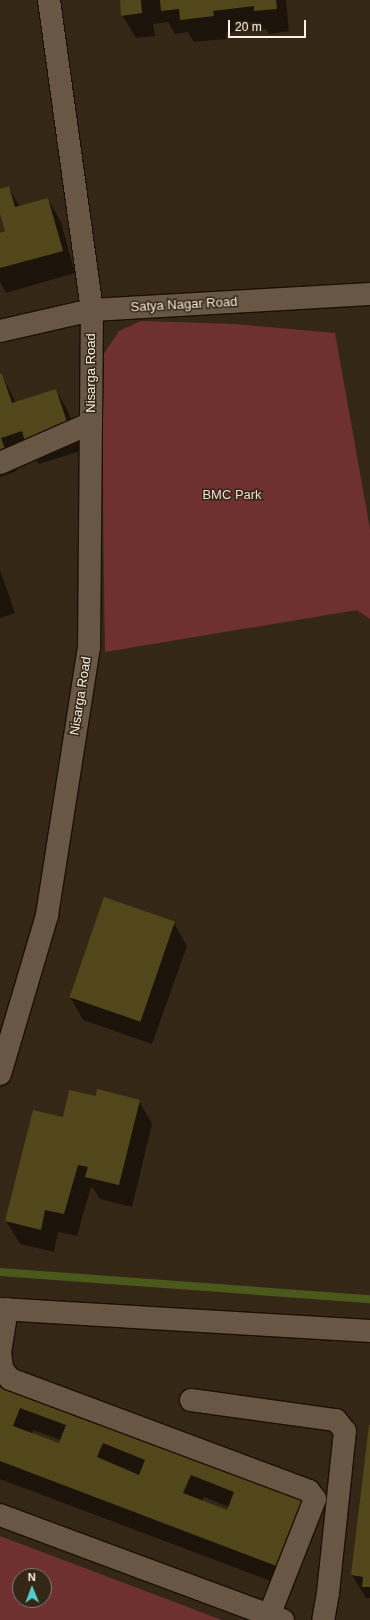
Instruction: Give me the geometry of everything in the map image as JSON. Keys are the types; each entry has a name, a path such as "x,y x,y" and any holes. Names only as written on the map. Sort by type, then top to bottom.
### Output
{"street":[{"name":"Nisarga Road","path":"0,1074 47,914 89,648 92,310 49,0"},
{"name":"Satya Nagar Road","path":"0,331 92,310 370,294"},
{"path":"0,463 91,423"},
{"path":"0,1515 276,1618 315,1499 309,1491 10,1379 2,1369 0,1352 3,1309 370,1331"},
{"path":"191,1400 336,1420 345,1431 323,1620"}],"green space":[{"name":"BMC Park","path":"141,321 235,324 335,333 370,529 370,619 357,610 105,652 101,358 119,331"},
{"path":"0,1536 222,1620 0,1620"}],"building":[{"path":"120,0 141,0 142,13 121,16"},
{"path":"160,0 276,0 277,9 254,11 254,6 213,11 214,16 180,20 179,9 161,11"},
{"path":"9,186 15,207 48,198 63,251 0,268 0,233 5,231 0,214 0,189"},
{"path":"0,374 2,374 12,403 56,389 69,428 25,442 22,431 1,438 5,449 0,450"},
{"path":"104,897 175,921 140,1022 69,997"},
{"path":"97,1089 140,1100 119,1185 85,1177 88,1167 78,1165 64,1214 45,1210 41,1230 5,1221 33,1110 63,1117 69,1090 96,1096"},
{"path":"0,1381 306,1497 279,1567 0,1461","holes":["20,1408 66,1425 59,1443 13,1426","103,1443 145,1460 139,1475 97,1457","191,1475 234,1492 227,1510 183,1493"]},
{"path":"369,1425 370,1587 362,1587 363,1577 351,1575"}],"waterway":[{"path":"0,1272 370,1299"}]}
